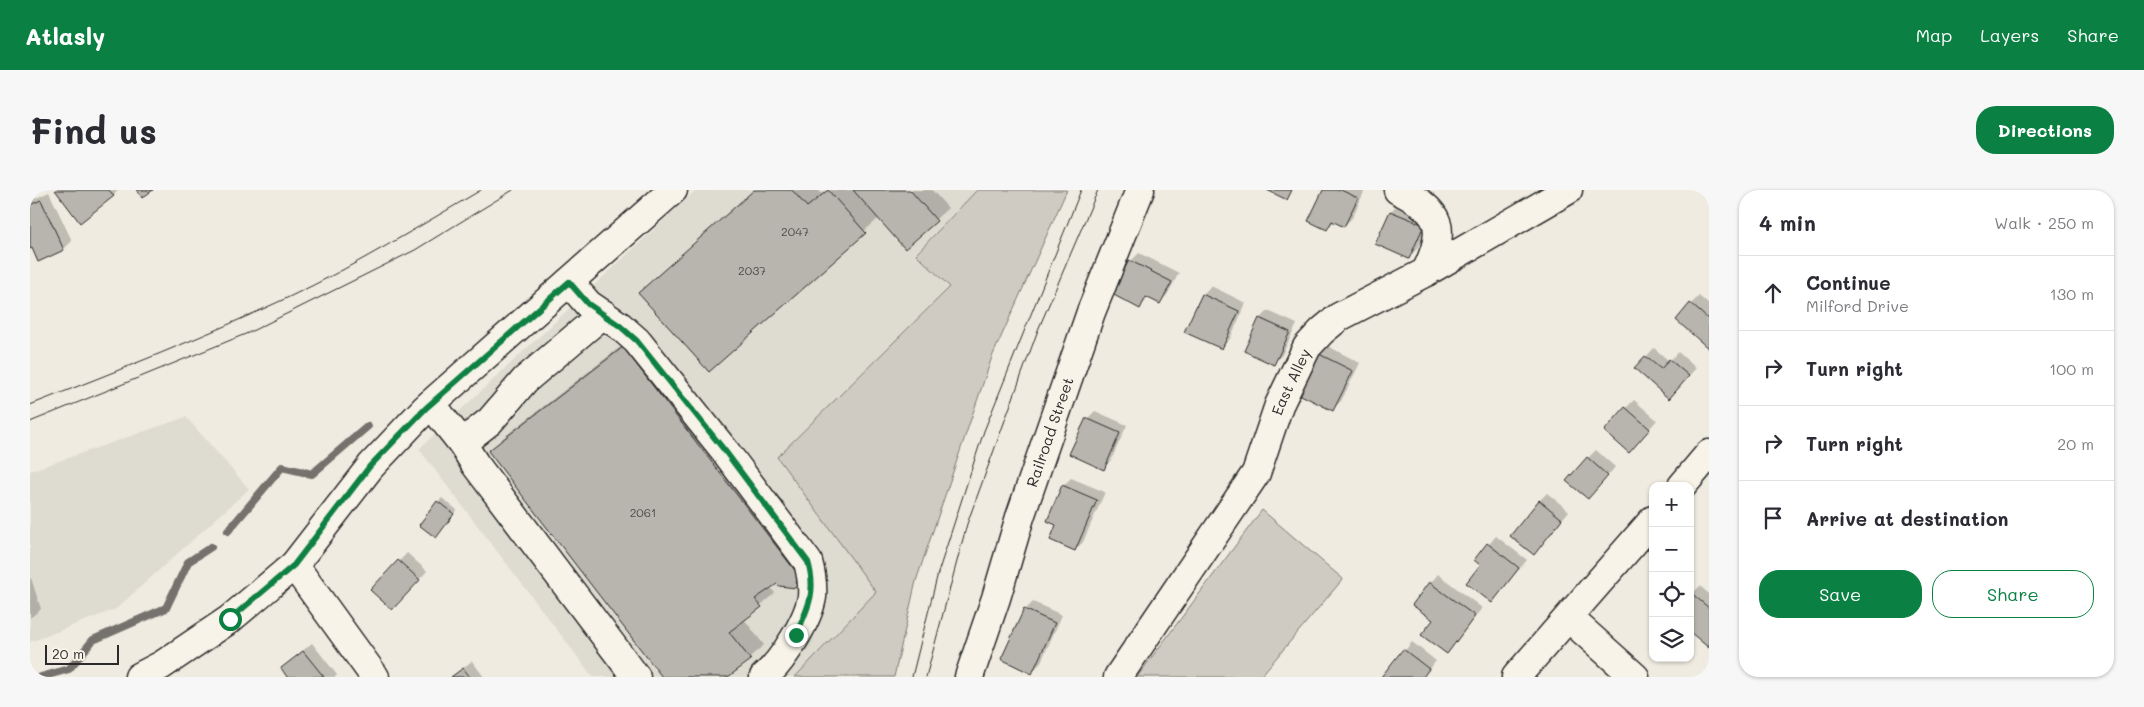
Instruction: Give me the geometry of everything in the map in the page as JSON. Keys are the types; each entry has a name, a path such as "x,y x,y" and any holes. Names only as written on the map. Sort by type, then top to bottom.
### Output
{"street":[{"path":"139,677 230,619 294,565 370,466 431,404 673,190"},
{"name":"Railroad Street","path":"968,677 996,598 1020,517 1091,312 1140,190"},
{"path":"1398,190 1418,200 1433,213 1439,231 1436,252 1426,272"},
{"name":"East Alley","path":"1118,677 1256,473 1279,405 1307,347 1322,330 1339,317 1426,272 1568,190"},
{"path":"569,282 588,304 620,326 637,341 725,451 808,562 812,576 812,598 796,635 776,667 764,677"},
{"path":"462,443 490,421 525,380 603,314"},
{"path":"431,404 636,677"},
{"path":"1685,482 1709,454"},
{"path":"1516,677 1649,525"},
{"path":"294,565 375,677"},
{"path":"1569,618 1635,677"}],"shaded area":[{"path":"696,190 977,190 916,253 950,287 777,457 877,592 795,677 593,677 419,449"},
{"path":"977,190 1067,190 992,357 916,581 894,677 795,677 876,592 777,457 950,287 916,254"},
{"path":"186,417 249,489 116,609 30,642 30,471"},
{"path":"1262,510 1343,579 1260,677 1137,677"}],"building":[{"path":"55,190 109,190 114,196 80,223"},
{"path":"137,190 153,190 142,198"},
{"path":"754,190 792,190 807,207 828,190 866,233 709,372 638,293"},
{"path":"853,190 910,190 937,221 905,249"},
{"path":"1267,190 1292,190 1287,200"},
{"path":"1323,190 1341,190 1358,198 1344,227 1332,221 1327,230 1308,221"},
{"path":"41,200 64,250 38,262 32,248 30,249 30,205"},
{"path":"1390,211 1424,225 1409,259 1375,244"},
{"path":"1129,260 1172,282 1160,304 1146,297 1140,309 1112,294"},
{"path":"1202,294 1239,311 1222,349 1184,332"},
{"path":"1690,303 1708,319 1709,317 1709,349 1676,320"},
{"path":"1259,318 1290,332 1274,365 1244,351"},
{"path":"623,347 797,573 796,588 779,586 777,584 755,599 762,607 729,632 751,660 728,677 662,677 488,451"},
{"path":"1315,352 1353,371 1333,411 1295,392"},
{"path":"1645,356 1661,369 1669,359 1689,376 1669,399 1634,368"},
{"path":"1625,407 1650,429 1629,453 1604,431"},
{"path":"1086,418 1120,433 1104,470 1069,454"},
{"path":"1587,457 1608,476 1588,499 1566,481"},
{"path":"1062,485 1097,500 1075,551 1050,540 1056,525 1047,521"},
{"path":"1539,500 1562,519 1534,555 1510,536"},
{"path":"437,501 454,514 436,538 419,525"},
{"path":"1487,543 1519,568 1492,603 1466,583 1480,565 1474,560"},
{"path":"398,560 420,580 392,610 370,590"},
{"path":"1429,582 1475,616 1447,654 1421,635 1433,620 1412,605"},
{"path":"1694,596 1709,608 1709,648 1694,635"},
{"path":"1024,609 1055,623 1032,674 1001,659"},
{"path":"1403,649 1429,669 1423,677 1381,677"},
{"path":"303,651 324,677 287,677 281,668"},
{"path":"463,668 470,677 451,677"}],"waterway":[{"path":"228,531 282,467 312,474 368,426"},
{"path":"41,677 69,669 93,640 166,608 188,562 211,547"}],"tram line":[{"path":"30,405 193,340 289,297 362,259 481,190"},
{"path":"30,422 248,333 415,250 513,190"},
{"path":"912,677 938,573 984,431 1081,190"},
{"path":"926,677 967,524 1038,330 1098,190"}],"route":[{"path":"230,619 294,565 370,466 426,408 569,282 588,304 620,326 637,341 725,451 808,562 812,576 812,598 796,635"}]}
